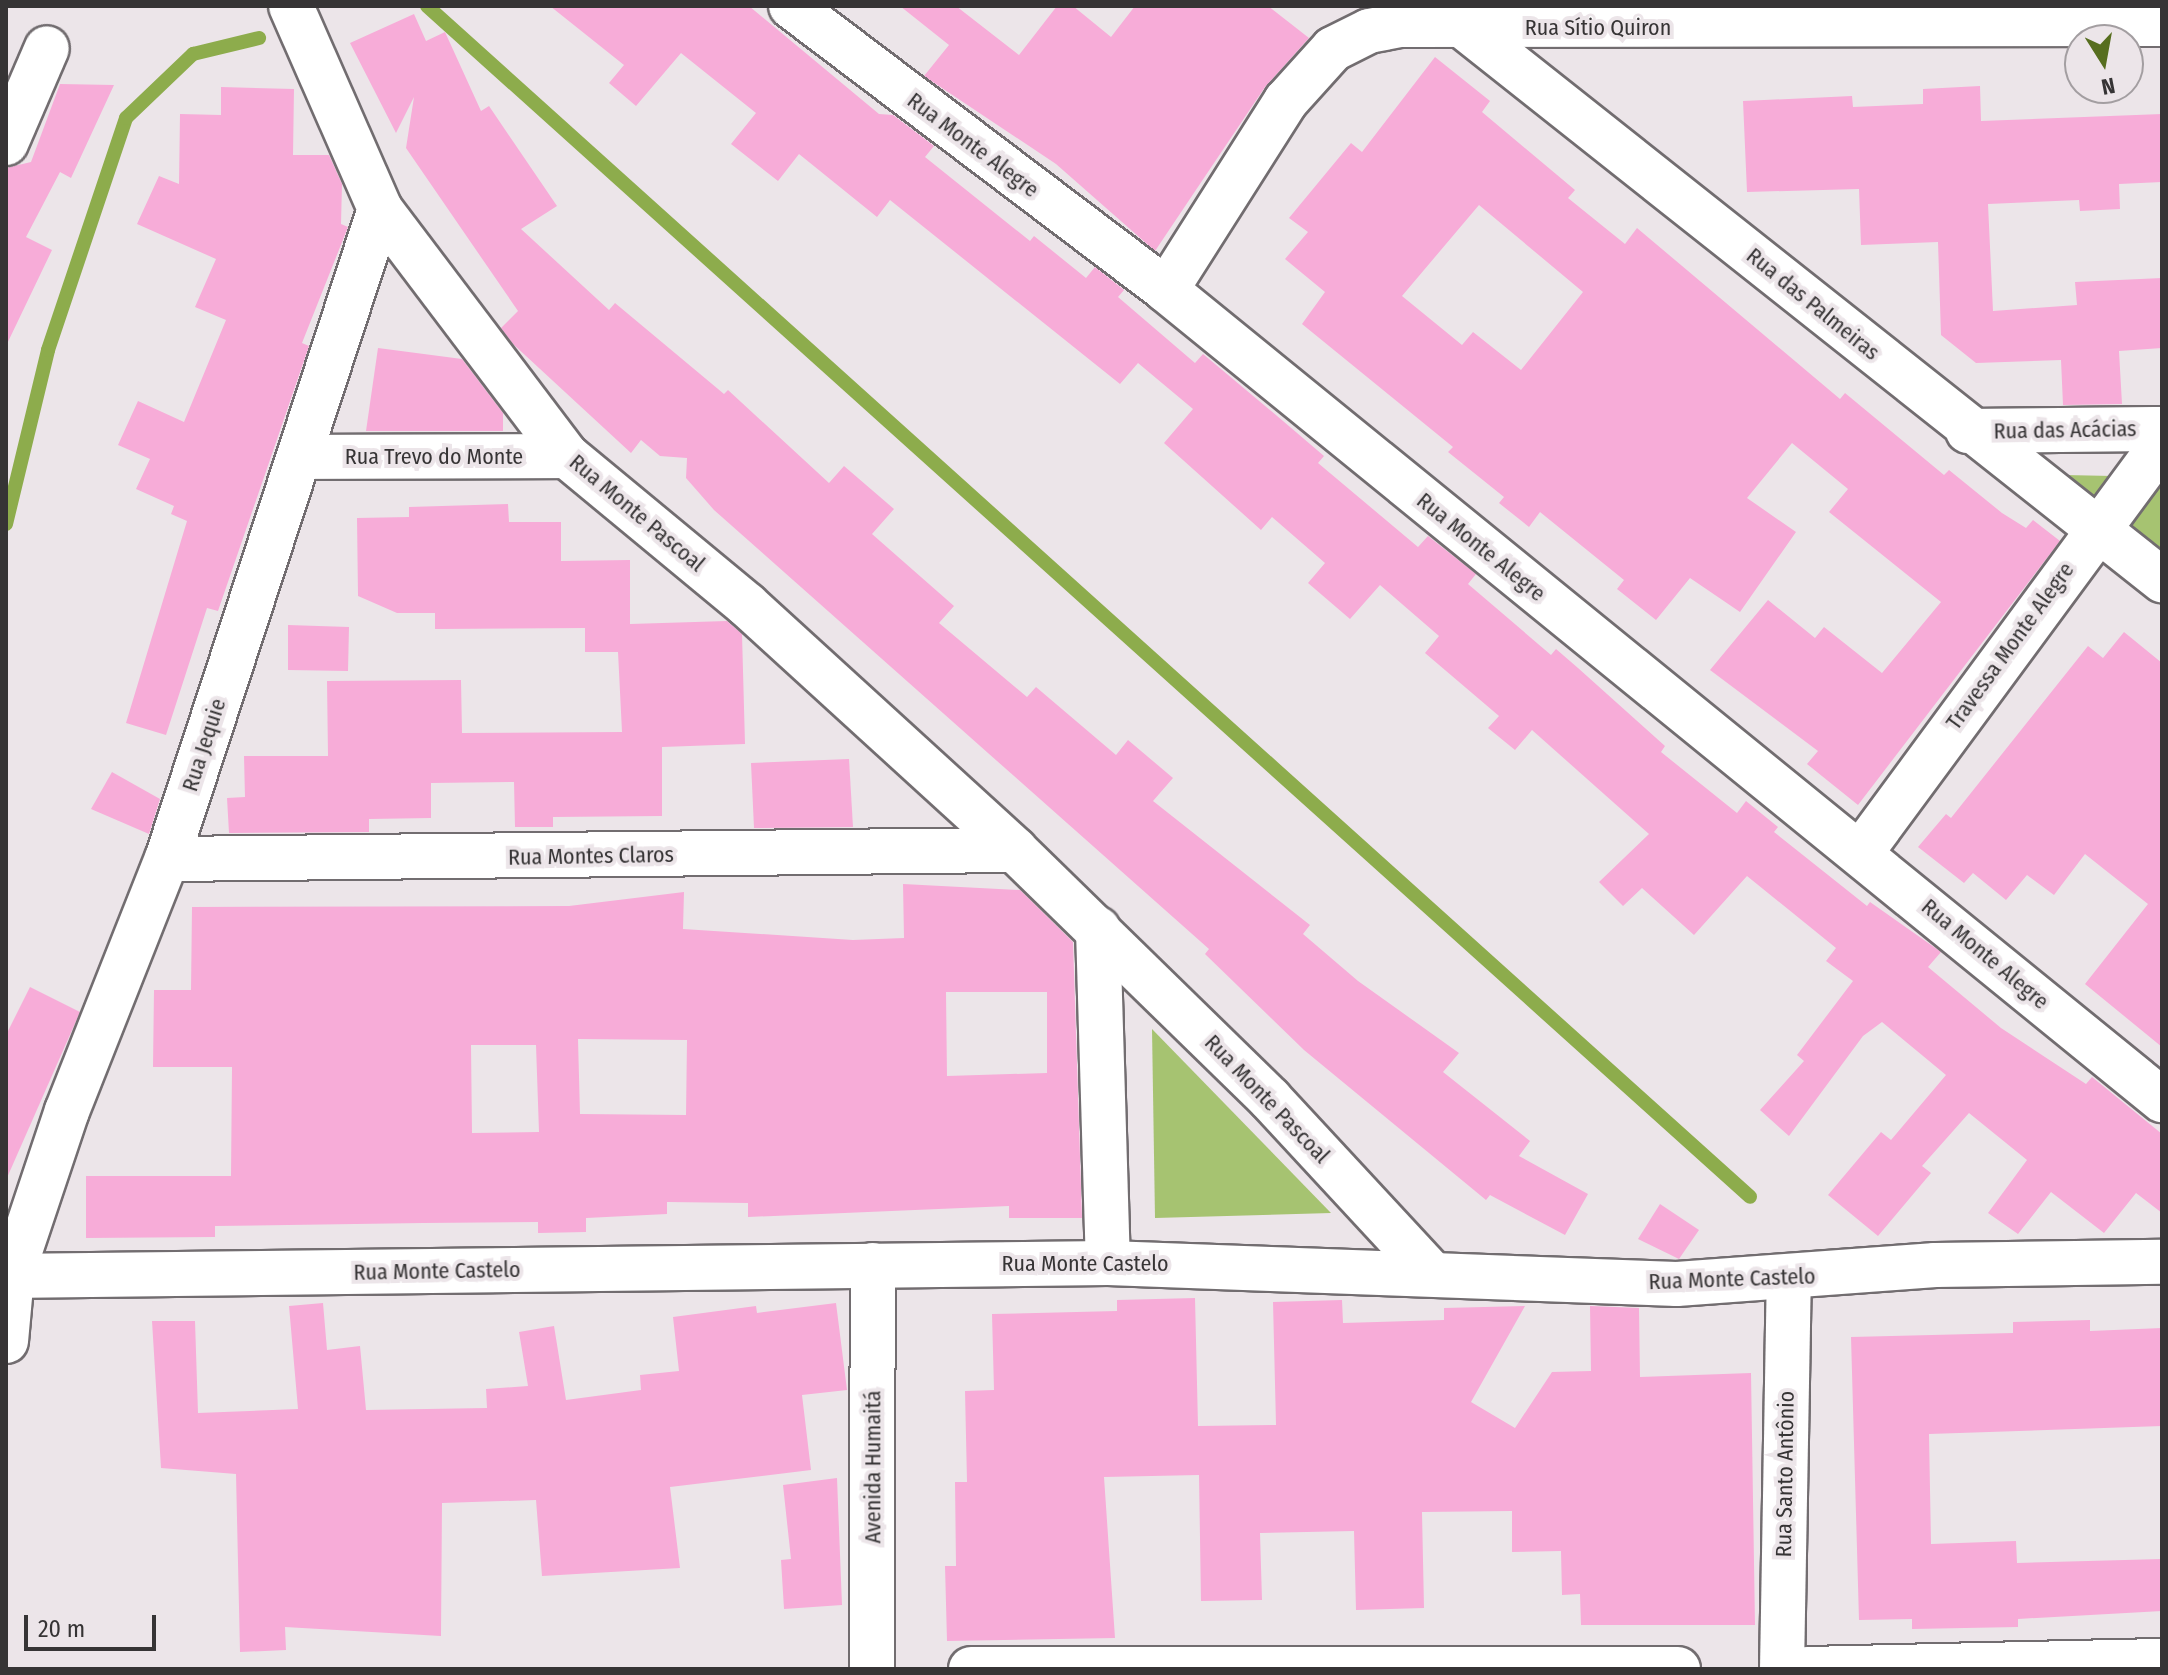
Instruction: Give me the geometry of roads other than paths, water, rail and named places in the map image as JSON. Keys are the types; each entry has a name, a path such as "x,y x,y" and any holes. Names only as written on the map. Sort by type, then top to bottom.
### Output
{"street":[{"name":"Rua Monte Pascoal","path":"291,6 380,209 567,456 747,605 1015,850 1098,929 1432,1274"},
{"name":"Rua Monte Alegre","path":"791,6 1166,290 1862,851 2162,1100"},
{"name":"Rua Sítio Quiron","path":"1166,290 1286,101 1333,49 1400,25 2162,24"},
{"name":"Rua das Palmeiras","path":"1464,27 1968,431 2162,580"},
{"path":"6,143 47,48"},
{"name":"Rua Jequie","path":"6,1341 9,1276 67,1111 167,859 380,209"},
{"name":"Rua das Acácias","path":"1968,431 2162,429"},
{"name":"Travessa Monte Alegre","path":"1862,851 2095,527 2162,444"},
{"name":"Rua Trevo do Monte","path":"301,457 567,456"},
{"name":"Rua Montes Claros","path":"167,859 1015,850"},
{"path":"1098,929 1108,1263"},
{"name":"Rua Monte Castelo","path":"9,1276 1108,1263 1677,1284 1789,1280 1935,1265 2162,1262"},
{"name":"Avenida Humaitá","path":"872,1669 873,1265"},
{"name":"Rua Santo Antônio","path":"1782,1669 1789,1280"},
{"path":"1807,1669 2162,1661"},
{"path":"971,1669 1678,1669"}],"waterway":[{"path":"427,6 1750,1197"},
{"path":"6,524 48,350 126,118 193,54 259,38"}]}
